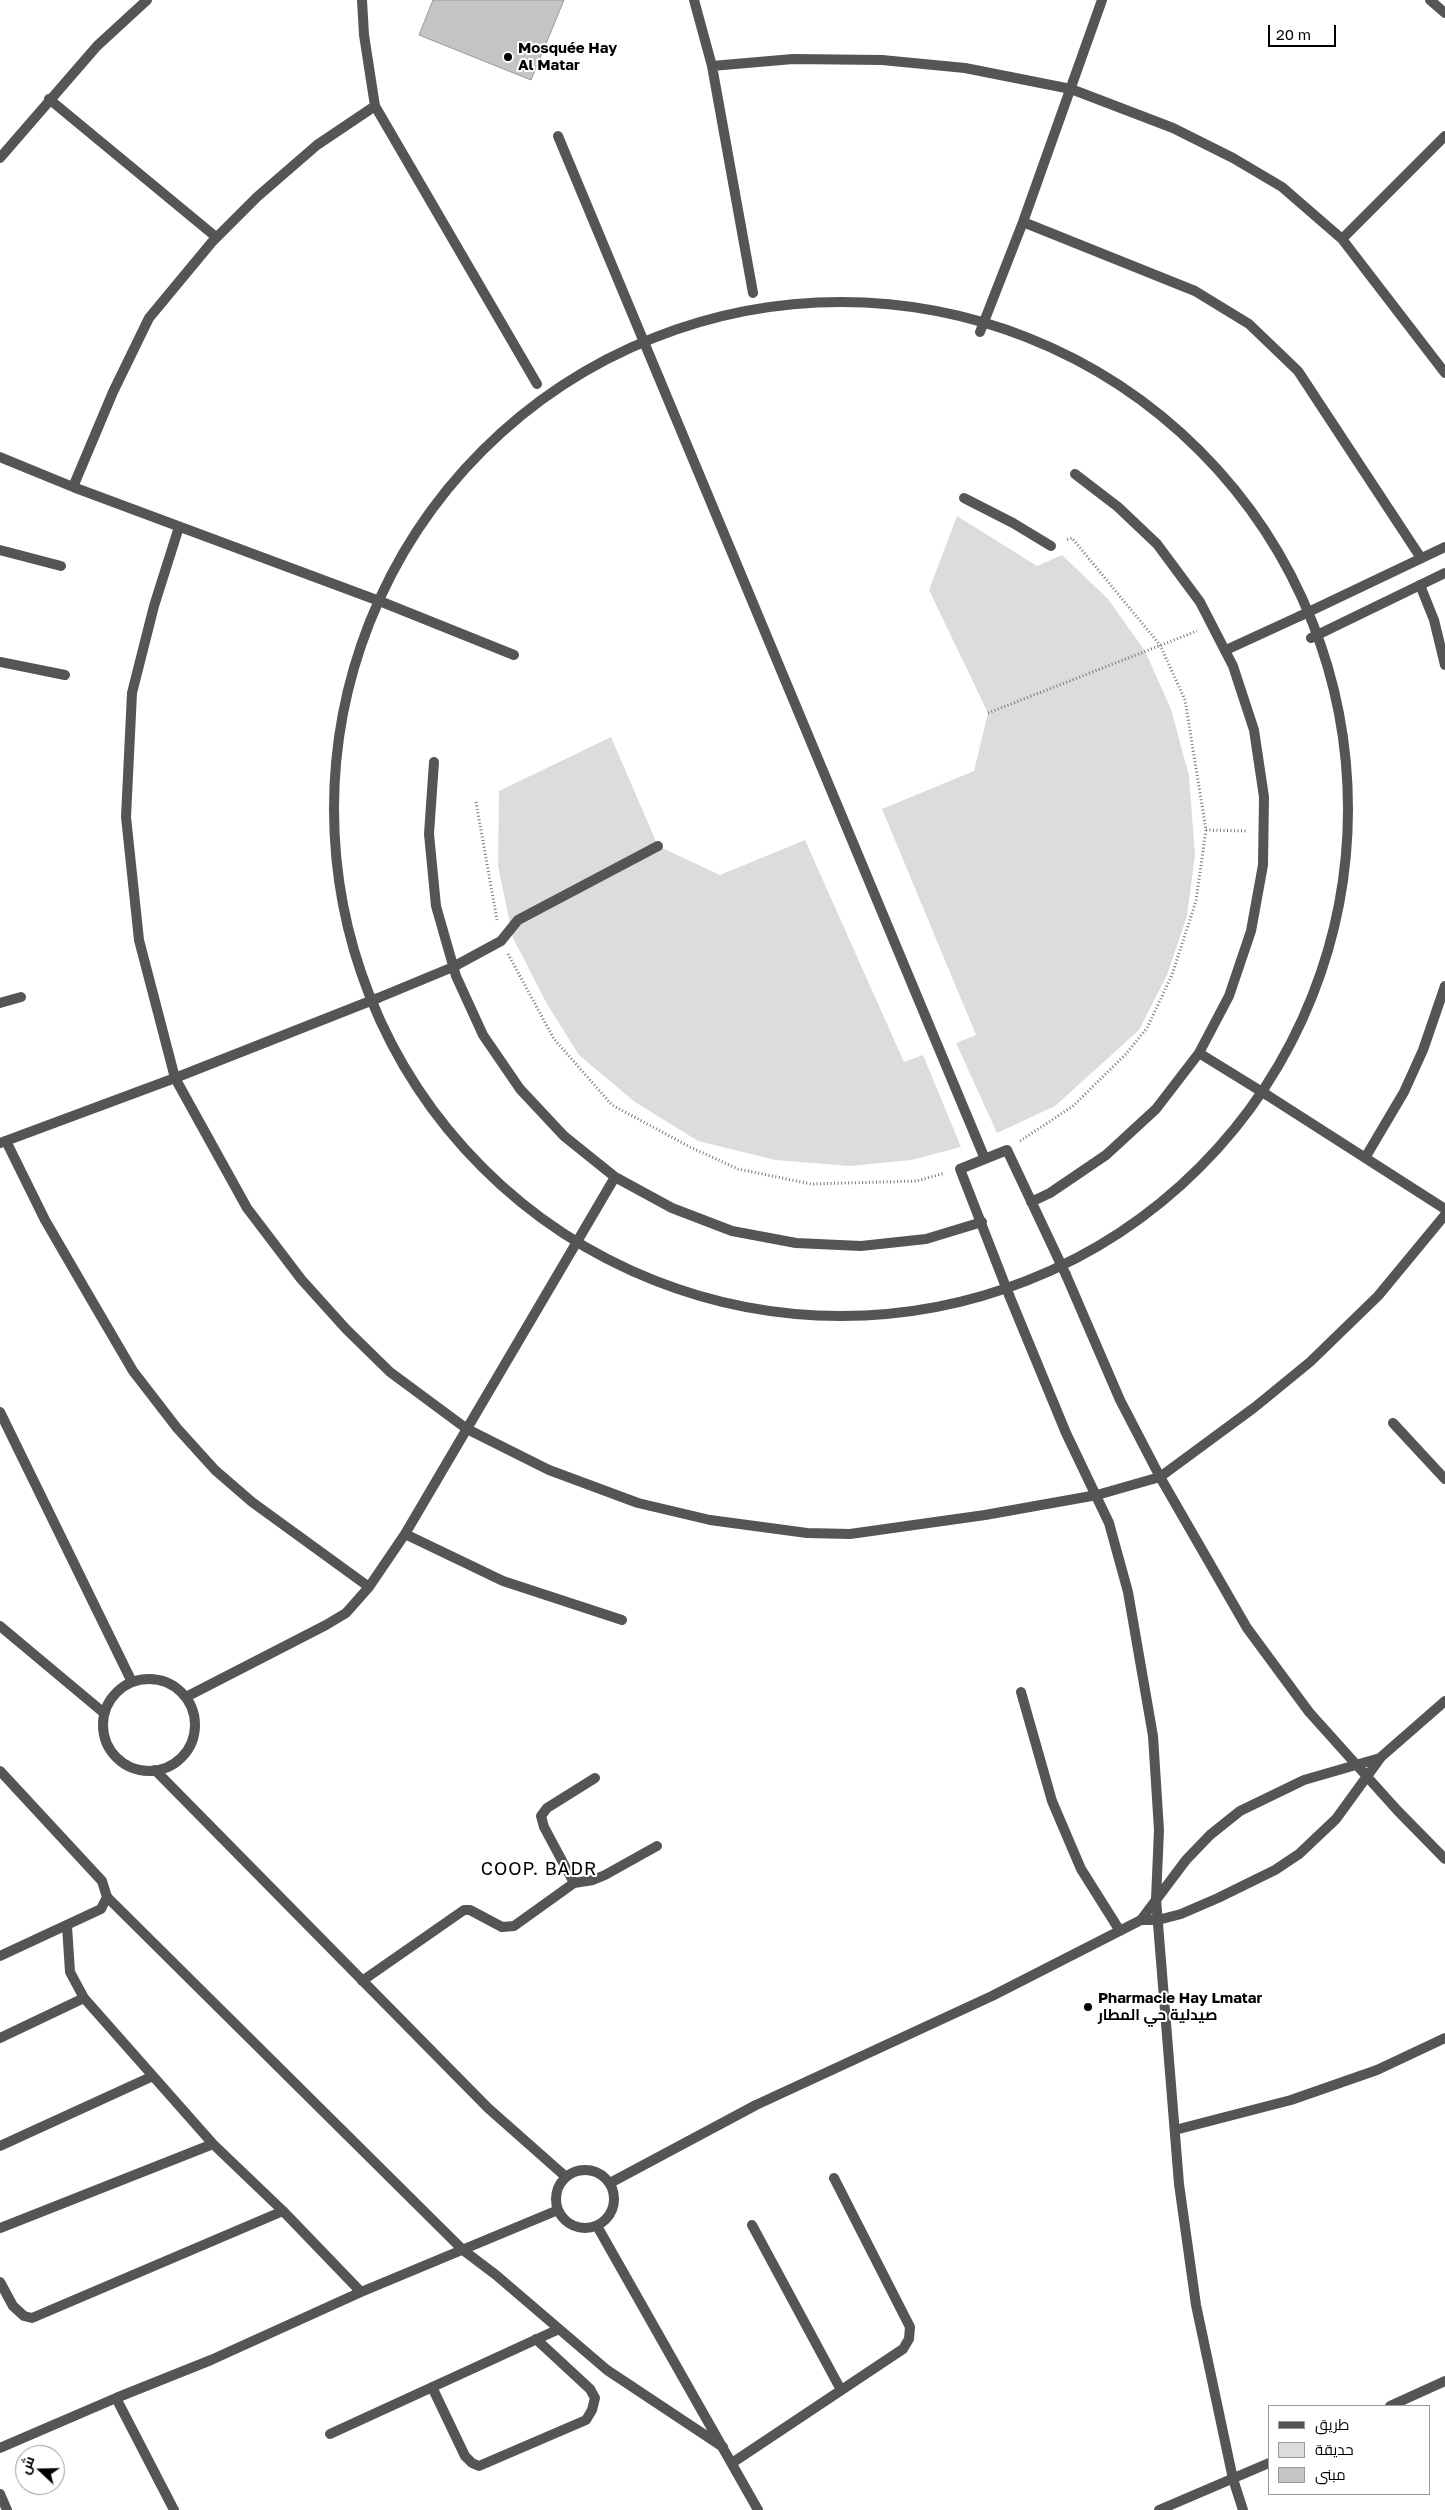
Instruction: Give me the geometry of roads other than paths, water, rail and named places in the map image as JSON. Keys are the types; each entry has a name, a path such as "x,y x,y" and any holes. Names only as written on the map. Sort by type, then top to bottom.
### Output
{"street":[{"path":"0,158 97,46 147,0"},
{"path":"362,0 364,35 375,106 534,387 548,375"},
{"path":"694,0 712,66 753,293"},
{"path":"980,332 1023,222 1102,0"},
{"path":"1430,0 1445,13"},
{"path":"712,66 793,59 882,60 965,68 1071,89 1172,128 1233,158 1282,187 1342,239 1445,373"},
{"path":"49,100 216,237"},
{"path":"73,487 113,392 149,318 216,237 257,197 318,145 375,106"},
{"path":"558,136 632,326 984,1159"},
{"path":"1342,239 1445,136"},
{"path":"1023,222 1195,291 1249,324 1298,371 1422,558"},
{"path":"817,292 863,296 899,304 1069,365 1101,382 1160,423 1189,449 1241,506 1281,572 1311,638 1331,715 1338,756 1342,798 1340,880 1334,921 1313,999 1299,1036 1267,1095 1238,1137 1200,1182"},
{"path":"632,326 646,319"},
{"path":"500,420 449,482 420,526 382,602 357,684 344,764 343,802 346,858 354,914 362,951 378,998 410,1066 432,1101 457,1135 507,1187 535,1210 578,1240 628,1267 698,1293 772,1310 810,1315 886,1316 969,1306 1010,1295 1070,1274"},
{"path":"0,457 73,487 382,602 514,655"},
{"path":"1031,1202 1050,1193 1106,1155 1156,1109 1199,1053 1229,996 1251,931 1263,865 1264,797 1254,730 1234,666 1200,602 1157,544 1118,507 1075,474"},
{"path":"964,498 1013,523 1051,546"},
{"path":"179,527 154,606 132,693 126,817 139,940 175,1078 247,1208 301,1279 346,1329 390,1372 467,1429 549,1470 638,1503 710,1520 807,1533 850,1534 984,1515 1097,1495 1160,1477 1255,1407 1310,1362 1378,1296 1445,1216"},
{"path":"1226,650 1445,547"},
{"path":"0,550 61,566"},
{"path":"1311,638 1445,573"},
{"path":"1420,585 1434,620 1445,664"},
{"path":"0,662 65,675"},
{"path":"434,762 429,834 436,906 453,967 483,1035 520,1089 564,1136 615,1177 672,1208 732,1231 796,1244 861,1246 926,1239 982,1222"},
{"path":"369,1587 252,1502 215,1470 178,1428 133,1371 45,1220 3,1142 175,1078 453,967 501,941 518,920 658,846"},
{"path":"1365,1158 1404,1092 1423,1050 1445,986"},
{"path":"0,1003 21,998"},
{"path":"1199,1053 1445,1209"},
{"path":"1244,2510 1233,2479 1196,2305 1179,2184 1156,1899 1157,1788 1146,1684 1121,1559 1097,1495 1066,1433 960,1169 1007,1150 1031,1202 1070,1274 1120,1400 1160,1477 1247,1628 1309,1712 1366,1776 1445,1859"},
{"path":"186,1697 346,1613 369,1587 405,1534 615,1177"},
{"path":"0,1412 132,1682"},
{"path":"1393,1424 1445,1479"},
{"path":"405,1534 503,1581 622,1620"},
{"path":"0,1626 104,1713"},
{"path":"146,1678 162,1680 175,1686 186,1697 193,1711 195,1727 192,1743 183,1756 170,1766 155,1770 130,1767 119,1760 110,1750 105,1738 104,1713 110,1700 120,1689 132,1682 146,1678"},
{"path":"1021,1692 1052,1801 1081,1869 1120,1931"},
{"path":"1141,1920 1158,1920 1181,1914 1275,1870 1299,1854 1336,1819 1381,1757 1445,1701"},
{"path":"610,2183 756,2105 992,1996 1141,1920 1198,1848 1240,1811 1304,1780 1381,1757"},
{"path":"0,1770 102,1881 107,1890 107,1897 101,1909 0,1956"},
{"path":"155,1770 488,2108 566,2177"},
{"path":"574,1883 544,1827 541,1816 547,1808 595,1778"},
{"path":"362,1981 464,1910 470,1910 502,1927 514,1926 574,1883 605,1876 657,1846"},
{"path":"107,1897 463,2250 496,2275 607,2370 723,2447"},
{"path":"67,1926 70,1972 84,1998 213,2144 283,2212 360,2292"},
{"path":"0,2038 84,1998"},
{"path":"1175,2130 1300,2097 1377,2070 1445,2038"},
{"path":"0,2146 153,2076"},
{"path":"0,2228 213,2144"},
{"path":"581,2170 597,2172 610,2183 614,2195 614,2207 607,2219 597,2226 586,2229 574,2227 564,2220 558,2210 557,2192 566,2177 581,2170"},
{"path":"732,2463 903,2349 910,2339 910,2327 834,2178"},
{"path":"0,2448 211,2360 360,2292 558,2210"},
{"path":"0,2282 12,2306 24,2316 32,2318 283,2212"},
{"path":"752,2225 841,2390"},
{"path":"597,2226 758,2510"},
{"path":"330,2434 559,2329"},
{"path":"432,2387 465,2456 472,2464 479,2466 586,2420 592,2410 595,2398 590,2389 536,2339"},
{"path":"1392,2405 1445,2381"},
{"path":"116,2398 174,2510"},
{"path":"1159,2510 1268,2463"},
{"path":"0,2494 7,2510"}],"place":[{"name":"Mosquée Hay Al Matar","path":"508,57"},
{"name":"Pharmacie Hay Lmatar صيدلية حي المطار","path":"1088,2007"}],"district":[{"name":"COOP. BADR","path":"539,1869"}]}
